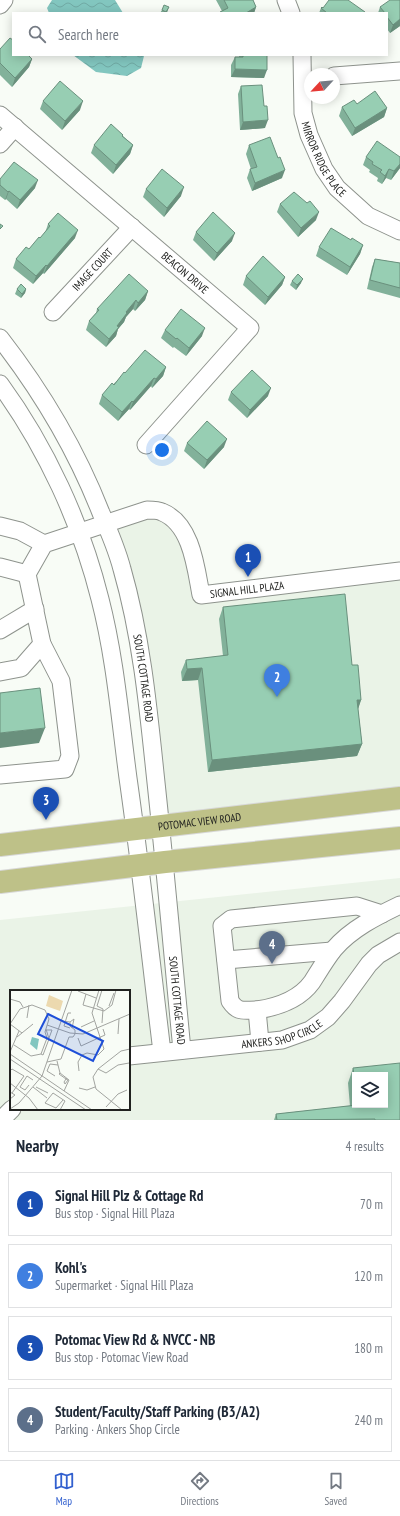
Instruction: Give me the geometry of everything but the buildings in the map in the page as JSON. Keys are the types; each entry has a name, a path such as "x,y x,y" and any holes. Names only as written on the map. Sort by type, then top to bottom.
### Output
{"main road":[{"name":"POTOMAC VIEW ROAD","path":"0,845 400,798"},
{"path":"0,882 165,862 400,838"}],"street":[{"path":"0,4 4,0"},
{"path":"286,0 291,12"},
{"name":"MIRROR RIDGE PLACE","path":"302,56 305,68"},
{"path":"340,76 400,71"},
{"name":"MIRROR RIDGE PLACE","path":"304,104 303,113 309,136 324,169 337,188 368,216 400,231"},
{"name":"BEACON DRIVE","path":"0,115 250,328 146,445"},
{"path":"0,144 15,127"},
{"name":"IMAGE COURT","path":"53,312 132,227"},
{"name":"SOUTH COTTAGE ROAD","path":"0,338 36,387 54,416 90,485 122,567 133,612 143,673 165,862 182,1050"},
{"name":"SOUTH COTTAGE ROAD","path":"0,384 35,438 56,479 79,533 94,576 110,648 140,865 162,1052"},
{"name":"SIGNAL HILL PLAZA","path":"106,524 147,510 164,512 171,517 177,523 195,557 201,595 400,571"},
{"path":"0,775 65,769 70,756 61,681 42,644 27,574 44,544 106,524"},
{"path":"0,526 20,531 44,544"},
{"path":"0,568 27,574"},
{"path":"0,630 35,609"},
{"path":"0,672 21,668 42,644"},
{"path":"382,914 357,906 231,919 222,926 230,1001 234,1007 240,1010 272,1008 287,1002 301,994 311,984 332,951 344,940 382,914 400,905"},
{"name":"ANKERS SHOP CIRCLE","path":"130,1056 282,1040 310,1030 328,1016 342,1001 368,964 378,955 400,942"},
{"path":"226,960 332,951"},
{"path":"256,1010 260,1042"},
{"path":"1,1120 11,1110"}],"shaded area":[{"path":"126,517 171,517 201,595 400,571 400,798 161,826 144,683 106,524"},
{"path":"400,878 400,1120 0,1120 0,920"}],"water":[{"path":"52,0 115,0 122,12 49,12 47,8"},
{"path":"74,56 144,56 141,68 127,76 96,72"}],"place":[{"name":"Signal Hill Plz & Cottage Rd","path":"248,577"},
{"name":"Kohl's","path":"277,697"},
{"name":"Potomac View Rd & NVCC - NB","path":"46,820"},
{"name":"Student/Faculty/Staff Parking (B3/A2)","path":"272,964"}]}
